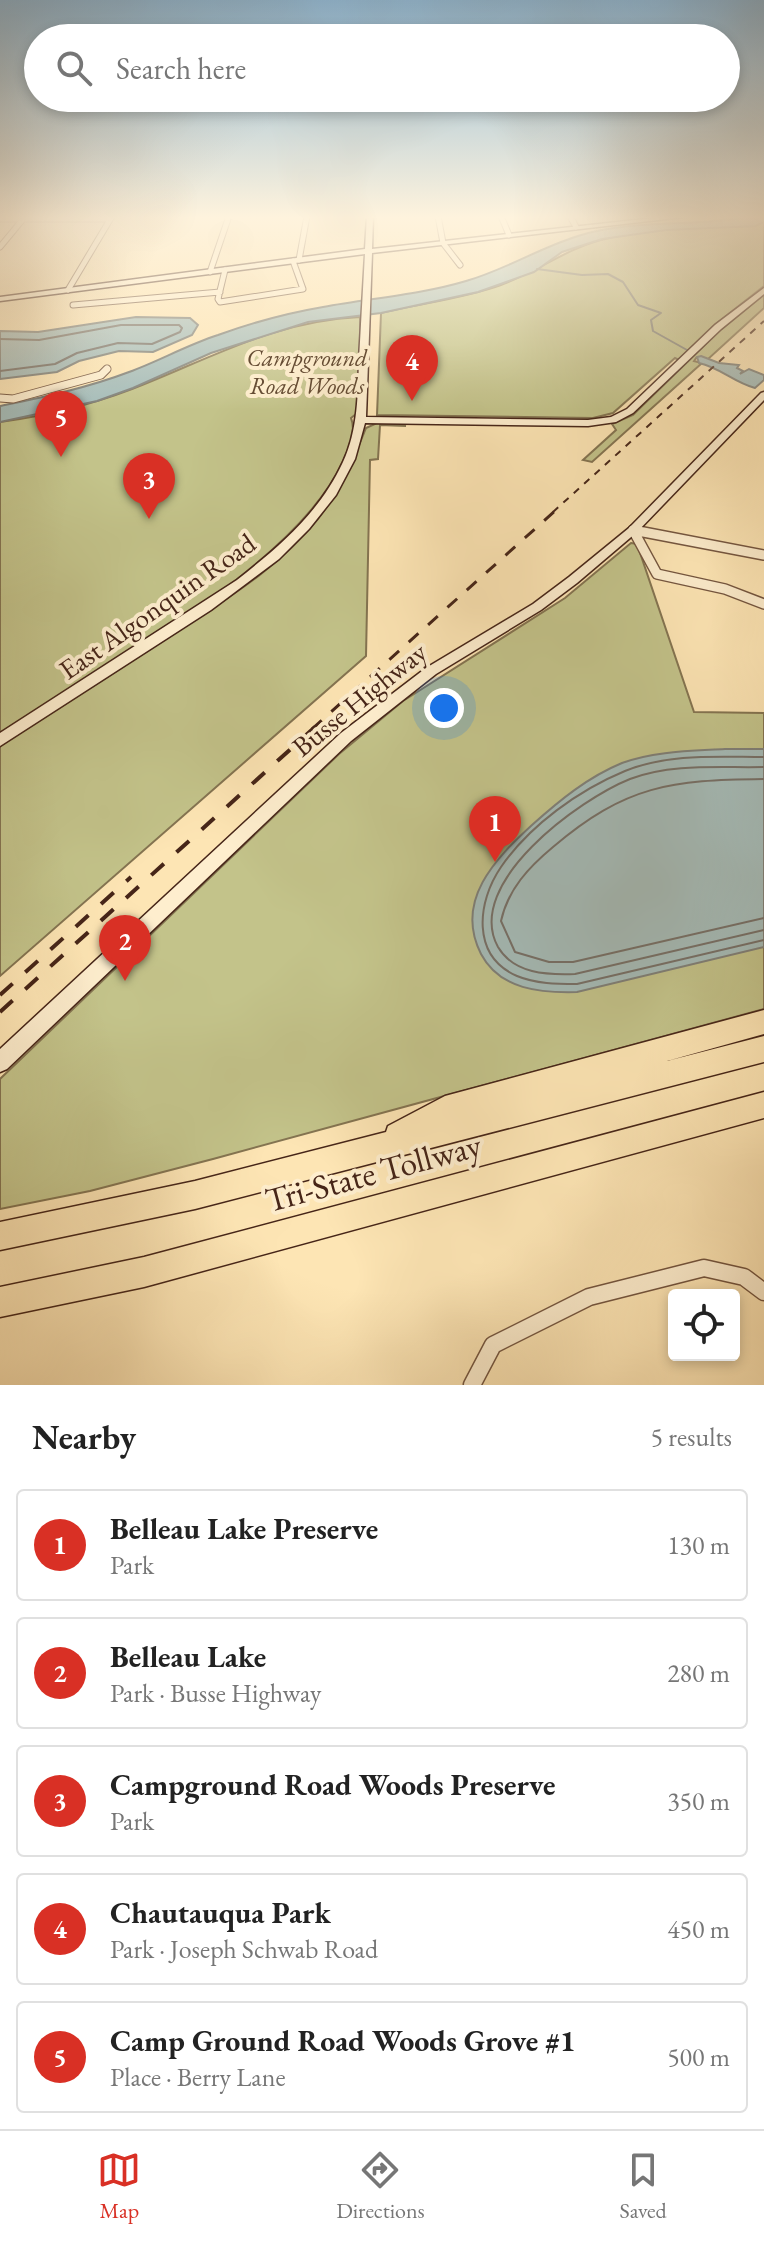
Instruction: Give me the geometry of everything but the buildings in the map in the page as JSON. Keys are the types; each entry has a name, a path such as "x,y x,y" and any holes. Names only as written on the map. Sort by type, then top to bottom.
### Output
{"highway":[{"path":"376,1148 445,1109 764,1022"},
{"name":"Tri-State Tollway","path":"0,1236 195,1195 764,1049"},
{"name":"Tri-State Tollway","path":"0,1302 144,1272 764,1105"}],"main road":[{"path":"0,299 142,281"},
{"name":"East Algonquin Road","path":"0,740 203,608 290,540 314,514 343,473 361,420 368,281"},
{"path":"361,420 588,423 613,420 630,411 718,327 764,290"},
{"name":"Busse Highway","path":"0,1062 346,737 431,671 537,607 633,530 764,395"}],"street":[{"path":"68,290 74,281"},
{"path":"223,281 218,300 223,302 303,289 301,281"},
{"path":"73,305 220,292"},
{"path":"0,398 13,399 101,375 107,369"},
{"path":"633,530 764,555"},
{"path":"633,530 657,574 714,586 764,604"},
{"path":"472,1385 493,1345 589,1297 704,1268 744,1277 764,1292"}],"green space":[{"path":"511,281 764,281 764,286 613,413 593,418 377,415 381,313"},
{"path":"764,294 764,308 707,360 696,358 694,361 702,363 592,462 583,460 616,430 612,424 633,415 718,332"},
{"name":"Campground Road Woods","path":"360,317 360,390 356,414 351,418 352,437 345,457 322,497 286,537 193,612 0,733 0,422 33,417 116,395 270,334 328,320"},
{"path":"377,423 406,426 380,425 378,459 370,460 366,656 0,976 0,746 213,608 287,552 318,519 345,475 366,428"},
{"path":"631,543 637,544 694,712 764,713 764,1009 213,1159 90,1191 0,1209 0,1079 339,754 403,701 565,598"}],"water":[{"path":"465,281 510,281 478,292 381,313 308,322 211,353 97,401 0,422 0,406 113,378 243,326 310,309"},
{"path":"136,317 190,318 198,325 192,335 153,352 119,351 79,361 57,372 0,379 0,331 38,332"},
{"path":"697,357 719,363 739,365 737,368 743,371 740,374 749,369 764,375 764,380 755,388 747,385 699,363"},
{"path":"764,749 764,947 577,992 549,992 523,987 510,982 489,966 474,935 472,916 476,899 492,867 532,825 575,790 622,763 660,754"}],"waterway":[{"path":"620,281 638,305 661,313 651,320 653,331 687,350"}],"railway":[{"path":"553,512 764,321"},
{"path":"312,729 556,510"},
{"path":"0,1012 315,727"},
{"path":"0,995 131,877"}],"place":[{"name":"Chautauqua Park","path":"412,401"},
{"name":"Camp Ground Road Woods Grove #1","path":"61,457"},
{"name":"Campground Road Woods Preserve","path":"149,519"},
{"name":"Belleau Lake Preserve","path":"495,862"},
{"name":"Belleau Lake","path":"125,981"}]}
